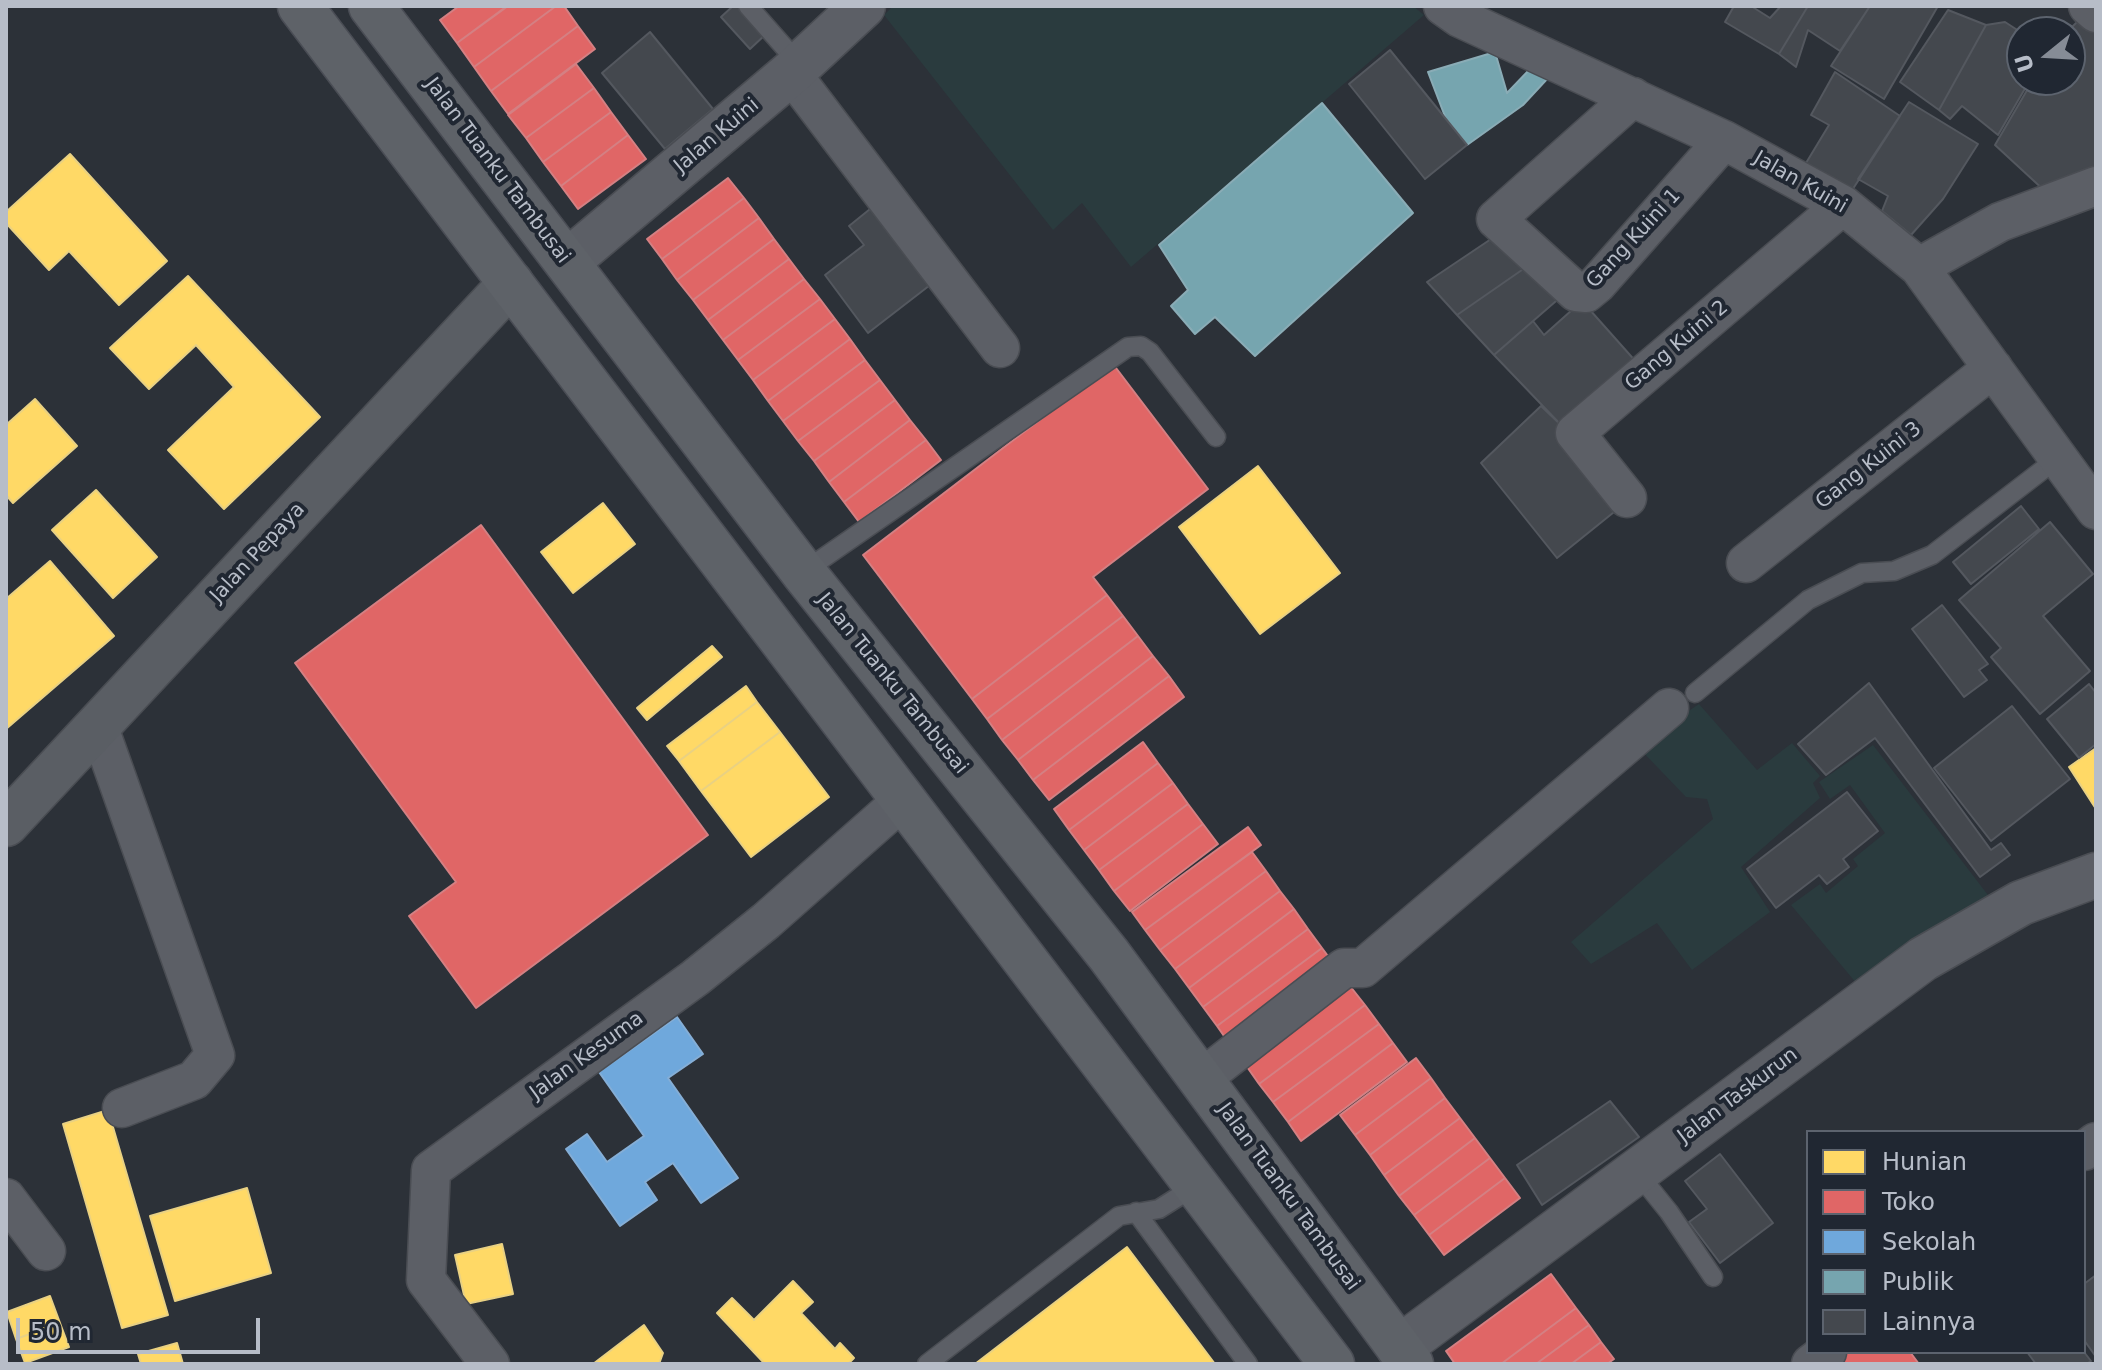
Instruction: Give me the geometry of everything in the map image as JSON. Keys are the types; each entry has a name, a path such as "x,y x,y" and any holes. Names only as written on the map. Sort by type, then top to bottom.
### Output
{"main road":[{"path":"300,6 1332,1364"},
{"name":"Jalan Tuanku Tambusai","path":"371,6 803,572 1109,955 1405,1356"},
{"name":"Jalan Pepaya","path":"6,824 511,283"}],"street":[{"name":"Jalan Kuini","path":"567,262 796,69 863,6"},
{"name":"Jalan Kuini","path":"1443,6 1460,18 1724,140 1843,205 1919,267 2096,510"},
{"path":"2088,6 2096,13"},
{"path":"796,69 1000,348"},
{"name":"Gang Kuini 1","path":"1633,97 1496,219 1576,292 1586,293 1597,284 1724,140"},
{"path":"1919,267 2000,222 2096,186"},
{"name":"Gang Kuini 2","path":"1627,498 1575,433 1843,205"},
{"name":"Gang Kuini 3","path":"1746,563 1993,368"},
{"path":"1201,1079 1344,968 1363,968 1682,700"},
{"path":"98,725 215,1055 194,1080 122,1108"},
{"name":"Jalan Kesuma","path":"490,1364 426,1280 431,1170 707,969 904,799"},
{"name":"Jalan Taskurun","path":"1405,1356 1636,1171 1923,959 2021,903 2096,875"},
{"path":"6,1198 46,1251"}],"lane":[{"path":"748,6 796,69"},
{"path":"803,572 1128,347 1135,345 1150,352 1216,437"},
{"path":"1682,700 1808,600 1862,573 1894,571 1932,555 2058,458"},
{"path":"1636,1171 1669,1212 1713,1277"},
{"path":"927,1364 1119,1216 1159,1209 1197,1185"},
{"path":"1136,1212 1248,1364"}],"shaded area":[{"path":"893,6 1413,6 1424,15 1131,267 1082,203 1053,230 884,15"},
{"path":"1699,704 1757,770 1792,743 1820,776 1813,783 1820,798 1741,867 1770,912 1692,970 1657,923 1591,964 1571,942 1713,819 1707,799 1686,797 1637,746"},
{"path":"1873,745 1991,899 1862,990 1791,905 1820,884 1826,893 1858,866 1853,859 1885,833 1850,785 1830,799 1819,782"}],"building: Hunian":[{"path":"70,154 167,261 119,305 69,251 49,270 6,223 6,212"},
{"path":"188,276 320,417 224,509 168,450 234,387 196,345 149,389 110,348"},
{"path":"35,399 77,446 13,503 6,495 6,425"},
{"path":"1258,466 1340,573 1260,634 1179,527"},
{"path":"96,490 157,557 113,598 52,530"},
{"path":"603,503 635,544 573,593 541,552"},
{"path":"50,561 114,636 6,729 6,599"},
{"path":"712,646 722,657 647,720 637,708"},
{"path":"746,686 757,702 679,761 667,746"},
{"path":"757,702 780,732 701,791 679,761"},
{"path":"780,732 829,797 751,857 701,791"},
{"path":"2096,748 2096,809 2069,767"},
{"path":"108,1110 168,1315 122,1328 63,1124"},
{"path":"247,1188 271,1273 175,1301 150,1216"},
{"path":"502,1244 513,1294 466,1304 455,1255"},
{"path":"1127,1247 1215,1364 975,1364"},
{"path":"793,1281 813,1302 801,1313 835,1349 840,1343 854,1358 848,1364 765,1364 717,1313 732,1298 754,1320"},
{"path":"50,1296 60,1323 16,1339 7,1312"},
{"path":"60,1323 69,1347 25,1363 16,1339"},
{"path":"644,1325 663,1353 659,1364 593,1364"},
{"path":"177,1343 183,1364 141,1364 138,1354"}],"building: Toko":[{"path":"459,6 507,6 457,43 440,20"},
{"path":"508,6 556,6 474,67 457,43"},
{"path":"556,6 564,6 578,26 491,91 474,67"},
{"path":"578,26 595,49 508,114 491,91"},
{"path":"576,64 594,88 526,138 508,115"},
{"path":"594,88 611,112 543,162 526,138"},
{"path":"611,112 628,135 561,186 543,162"},
{"path":"628,135 646,159 578,209 561,186"},
{"path":"728,178 744,198 662,259 647,239"},
{"path":"744,198 759,218 677,280 662,259"},
{"path":"759,218 774,239 693,300 677,280"},
{"path":"774,239 789,259 708,320 693,300"},
{"path":"789,259 804,279 723,340 708,320"},
{"path":"804,279 820,299 738,360 723,340"},
{"path":"820,299 835,319 753,380 738,360"},
{"path":"835,319 850,339 768,401 753,380"},
{"path":"850,339 865,360 783,421 768,401"},
{"path":"865,360 880,380 798,441 783,421"},
{"path":"1113,364 1208,489 1093,577 1107,595 972,699 863,555"},
{"path":"880,380 895,400 814,461 798,441"},
{"path":"895,400 910,420 829,482 814,461"},
{"path":"910,420 926,440 844,502 829,482"},
{"path":"926,440 941,460 859,522 844,502"},
{"path":"481,525 708,835 476,1008 409,916 456,882 295,663"},
{"path":"1107,595 1123,616 987,719 972,699"},
{"path":"1123,616 1138,636 1002,740 987,719"},
{"path":"1138,636 1153,656 1018,760 1002,740"},
{"path":"1153,656 1169,676 1033,780 1018,760"},
{"path":"1169,676 1184,697 1049,800 1033,780"},
{"path":"1143,742 1158,763 1069,830 1054,809"},
{"path":"1158,763 1173,783 1084,850 1069,830"},
{"path":"1173,783 1188,804 1099,870 1084,850"},
{"path":"1188,804 1203,824 1114,891 1099,870"},
{"path":"1203,824 1218,844 1130,911 1114,891"},
{"path":"1248,827 1261,845 1145,930 1132,912"},
{"path":"1252,852 1266,871 1160,950 1145,930"},
{"path":"1266,871 1280,891 1175,969 1160,950"},
{"path":"1280,891 1294,909 1189,988 1175,969"},
{"path":"1294,909 1308,929 1203,1007 1189,988"},
{"path":"1308,929 1322,948 1217,1026 1203,1007"},
{"path":"1322,948 1336,967 1231,1046 1217,1026"},
{"path":"1350,986 1365,1005 1259,1084 1245,1064"},
{"path":"1365,1005 1379,1024 1273,1102 1259,1084"},
{"path":"1379,1024 1393,1043 1288,1122 1273,1102"},
{"path":"1393,1043 1407,1062 1301,1141 1288,1122"},
{"path":"1416,1058 1431,1078 1355,1135 1340,1115"},
{"path":"1431,1078 1445,1098 1370,1155 1355,1135"},
{"path":"1445,1098 1460,1118 1384,1175 1370,1155"},
{"path":"1460,1118 1475,1138 1399,1196 1384,1175"},
{"path":"1475,1138 1490,1158 1414,1215 1399,1196"},
{"path":"1490,1158 1505,1178 1429,1235 1414,1215"},
{"path":"1505,1178 1520,1198 1444,1255 1429,1235"},
{"path":"1551,1274 1576,1308 1501,1364 1455,1364 1446,1351"},
{"path":"1576,1308 1589,1325 1536,1364 1501,1364"},
{"path":"1589,1325 1601,1342 1571,1364 1536,1364"},
{"path":"1601,1342 1614,1359 1607,1364 1571,1364"},
{"path":"1837,1354 1912,1354 1919,1364 1823,1364"}],"building: Sekolah":[{"path":"677,1017 703,1054 668,1078 738,1178 701,1203 673,1163 645,1182 657,1200 620,1226 566,1149 587,1134 607,1162 644,1136 599,1072"}],"building: Publik":[{"path":"1495,52 1507,93 1531,68 1548,78 1523,105 1467,145 1446,119 1428,72"},
{"path":"1322,103 1413,213 1255,356 1215,317 1195,334 1171,306 1188,290 1159,245"}],"building: Lainnya":[{"path":"733,6 741,6 766,34 750,49 721,17"},
{"path":"1734,6 1751,6 1770,18 1781,6 1808,6 1779,54 1725,22"},
{"path":"1808,6 1870,6 1840,51 1808,30 1796,67 1779,54"},
{"path":"1870,6 1938,6 1884,99 1831,66"},
{"path":"1948,10 1986,25 1939,110 1900,82"},
{"path":"2086,17 2096,26 2096,172 2047,193 1995,145 2024,96 2086,96"},
{"path":"2006,23 2006,96 2021,96 1998,135 1962,106 1950,119 1939,110 1986,25"},
{"path":"650,32 713,109 665,149 602,73"},
{"path":"1390,50 1467,145 1425,179 1349,84"},
{"path":"1835,72 1900,116 1849,195 1806,163 1829,125 1811,115"},
{"path":"1909,102 1978,144 1943,199 1911,235 1882,211 1888,196 1858,179"},
{"path":"875,205 934,282 868,333 825,275 864,245 849,226"},
{"path":"1500,233 1532,263 1457,315 1427,282"},
{"path":"1532,263 1563,295 1494,355 1457,315"},
{"path":"1582,301 1638,364 1563,427 1494,355 1533,321 1544,335"},
{"path":"1541,406 1563,427 1624,504 1557,558 1481,463"},
{"path":"2021,506 2039,529 1971,584 1953,562"},
{"path":"2050,522 2093,574 2043,616 2090,671 2040,714 1991,657 2001,648 1959,600"},
{"path":"1942,605 1988,664 1979,670 1987,680 1964,697 1912,629"},
{"path":"1869,683 1991,850 2001,843 2010,855 1980,877 1875,738 1826,775 1798,744"},
{"path":"2089,684 2096,693 2096,744 2079,758 2047,719"},
{"path":"2012,706 2070,779 1991,841 1934,768"},
{"path":"1847,792 1878,831 1843,859 1849,867 1827,884 1819,875 1776,908 1747,869"},
{"path":"1610,1101 1639,1137 1542,1205 1517,1165"},
{"path":"1720,1154 1773,1223 1720,1263 1689,1222 1707,1209 1685,1181"},
{"path":"2096,1275 2096,1357 2086,1343 2086,1282"},
{"path":"2028,1354 2086,1354 2091,1361 2086,1364 2036,1364"}]}
